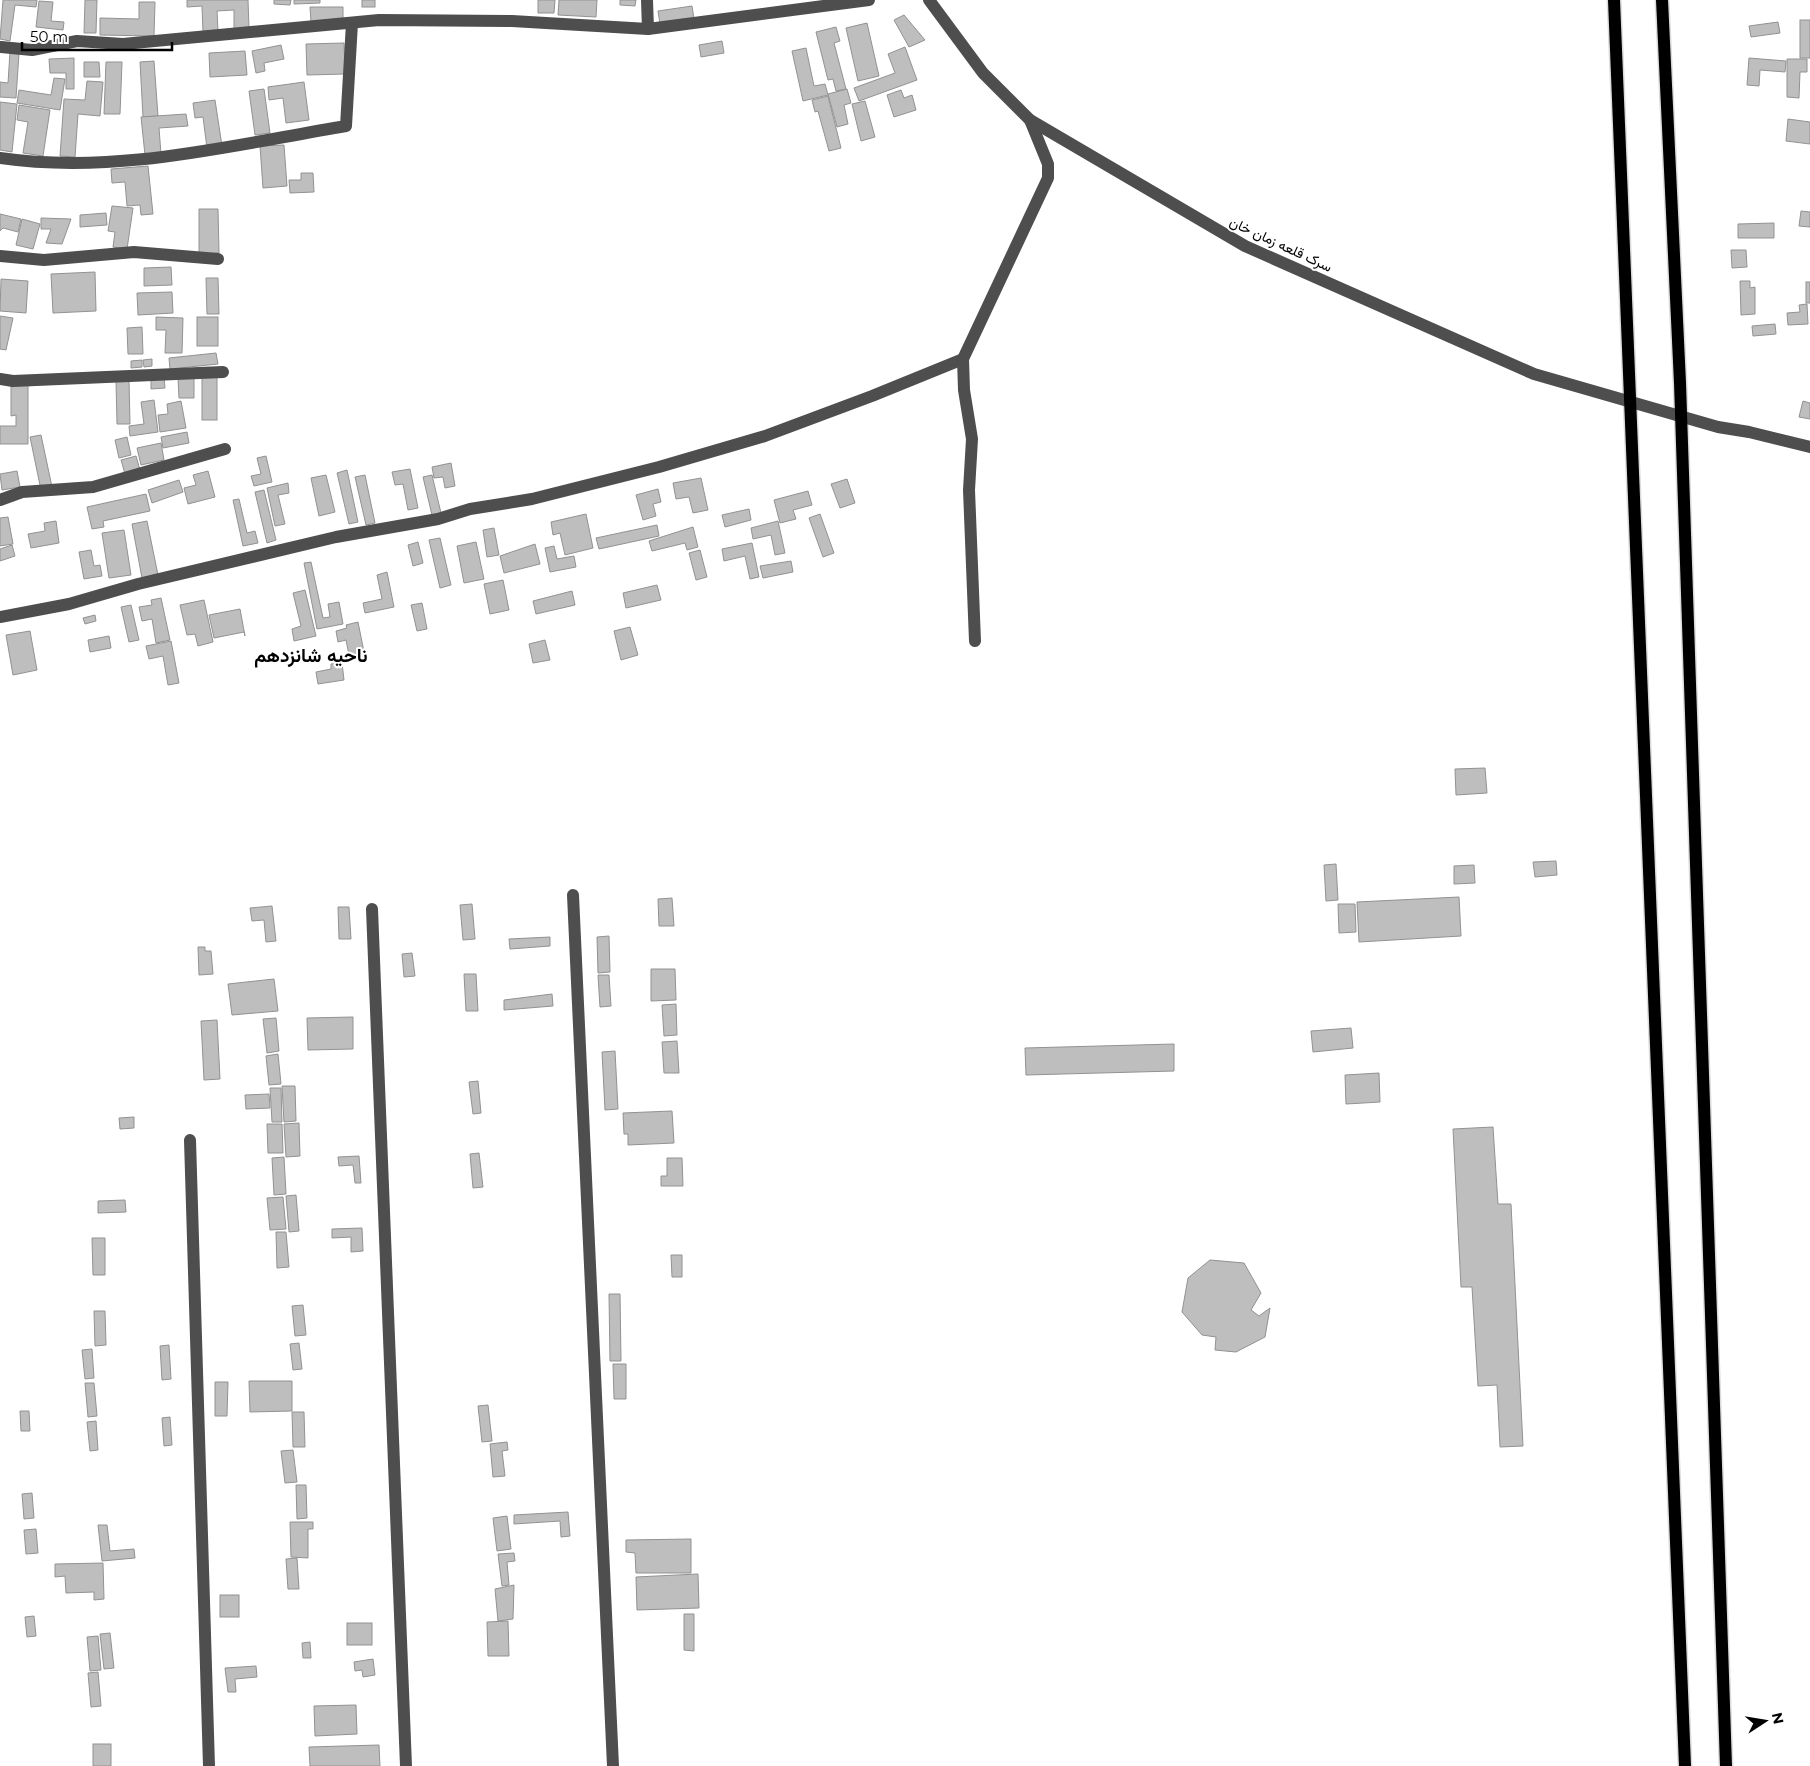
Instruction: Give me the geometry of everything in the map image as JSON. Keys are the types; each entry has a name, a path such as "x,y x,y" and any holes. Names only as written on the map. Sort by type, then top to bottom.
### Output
{"main road":[{"path":"1614,0 1632,403 1685,1766"},
{"path":"1662,0 1681,417 1726,1766"}],"street":[{"path":"646,0 648,28"},
{"path":"1,47 32,50 77,41 123,44 379,20 512,21 648,28 869,0"},
{"name":"سرک قلعه زمان خان","path":"929,0 983,73 1030,120 1245,246 1534,374 1681,417 1810,447"},
{"path":"0,158 26,162 113,162 185,155 346,126 352,23"},
{"path":"975,641 970,490 972,440 964,390 963,359 1048,178 1048,164 1030,120"},
{"path":"0,256 44,260 134,252 218,259"},
{"path":"0,616 69,604 138,584 336,537 438,519 470,509 532,498 659,467 764,436 872,396 963,359"},
{"path":"0,379 12,381 223,372"},
{"path":"0,500 22,492 93,486 225,449"},
{"path":"573,895 613,1766"},
{"path":"372,909 406,1766"},
{"path":"190,1140 209,1766"}],"building":[{"path":"3,0 37,0 36,7 15,5 10,41 0,39"},
{"path":"85,0 97,0 96,33 84,33"},
{"path":"187,0 248,0 249,28 234,29 234,10 217,11 218,31 203,32 202,6 187,7"},
{"path":"274,0 291,0 290,5 274,4"},
{"path":"294,0 320,0 320,3 294,4"},
{"path":"362,0 375,0 375,7 362,7"},
{"path":"538,0 555,0 554,13 538,13"},
{"path":"559,0 597,0 596,17 558,15"},
{"path":"620,0 636,0 635,6 620,5"},
{"path":"39,1 53,2 51,21 64,22 63,30 36,27"},
{"path":"139,2 155,2 154,36 100,35 100,18 139,19"},
{"path":"692,6 694,19 660,24 658,11"},
{"path":"310,7 343,7 343,20 311,22"},
{"path":"904,15 925,40 909,47 894,20"},
{"path":"1800,20 1810,20 1810,58 1800,58"},
{"path":"1778,22 1780,33 1751,37 1749,26"},
{"path":"867,23 879,76 858,81 846,28"},
{"path":"836,27 840,41 834,43 846,89 836,91 833,79 828,80 816,32"},
{"path":"722,41 724,53 701,57 699,45"},
{"path":"344,43 345,74 307,75 306,44"},
{"path":"281,45 284,59 264,63 265,71 256,73 252,51"},
{"path":"905,47 917,80 859,101 854,88 895,73 888,54"},
{"path":"806,48 814,86 825,84 828,95 803,101 792,51"},
{"path":"245,51 247,75 210,77 209,53"},
{"path":"10,52 19,53 16,98 0,97 0,82 8,83"},
{"path":"74,58 74,89 66,89 66,73 50,73 49,59"},
{"path":"1749,58 1786,61 1785,72 1760,70 1759,86 1747,85"},
{"path":"1787,59 1807,59 1807,72 1800,72 1799,98 1787,97"},
{"path":"154,61 158,116 143,117 140,62"},
{"path":"84,62 99,62 100,77 84,77"},
{"path":"106,62 122,62 120,114 104,114"},
{"path":"54,78 65,79 60,110 17,103 19,90 51,95"},
{"path":"87,81 103,82 100,116 78,114 75,157 60,156 64,99 85,100"},
{"path":"304,82 309,120 286,123 283,98 269,100 268,87"},
{"path":"264,89 270,133 255,135 249,91"},
{"path":"847,89 851,103 844,105 848,124 837,127 828,94"},
{"path":"901,90 904,98 912,95 916,110 894,117 887,95"},
{"path":"828,96 841,148 829,151 818,111 815,112 812,100"},
{"path":"215,100 222,146 207,148 203,117 195,118 193,103"},
{"path":"865,101 875,137 861,141 852,104"},
{"path":"0,102 17,104 12,152 0,150"},
{"path":"19,105 50,110 43,156 23,153 28,122 17,120"},
{"path":"186,114 188,126 159,128 161,154 145,155 141,117"},
{"path":"1788,119 1810,122 1810,144 1786,141"},
{"path":"284,145 287,186 263,188 260,146"},
{"path":"148,166 153,214 141,215 140,205 127,206 125,182 112,183 111,169"},
{"path":"301,173 313,173 314,192 290,193 289,180 301,180"},
{"path":"112,206 133,208 127,249 113,247 115,232 108,231"},
{"path":"199,209 218,209 219,253 199,254"},
{"path":"1801,211 1810,212 1810,227 1799,226"},
{"path":"106,213 107,225 80,227 80,215"},
{"path":"0,214 21,219 18,232 3,228 0,231"},
{"path":"41,218 71,219 62,244 46,243 51,229 41,229"},
{"path":"22,219 40,224 33,249 16,245"},
{"path":"1774,223 1774,238 1738,238 1738,224"},
{"path":"1731,250 1746,250 1747,267 1732,268"},
{"path":"171,267 172,285 144,286 144,268"},
{"path":"95,272 96,311 53,313 51,274"},
{"path":"206,278 218,278 219,314 207,314"},
{"path":"1,279 28,281 26,313 0,311"},
{"path":"1740,281 1750,281 1750,288 1755,287 1755,314 1741,315"},
{"path":"1806,282 1810,282 1810,303 1806,303"},
{"path":"172,292 173,313 138,315 137,293"},
{"path":"1807,304 1808,324 1788,325 1787,313 1800,312 1799,305"},
{"path":"0,316 13,318 6,350 0,349"},
{"path":"156,317 183,318 182,353 165,353 166,330 156,330"},
{"path":"197,317 218,317 218,346 197,346"},
{"path":"1775,324 1776,334 1753,336 1752,326"},
{"path":"142,327 143,354 128,354 127,328"},
{"path":"216,353 218,364 170,369 169,358"},
{"path":"152,359 152,366 144,367 143,360"},
{"path":"142,360 142,367 131,368 131,361"},
{"path":"164,377 165,388 151,389 151,378"},
{"path":"202,377 217,377 217,420 202,420"},
{"path":"178,378 194,378 194,398 179,398"},
{"path":"116,381 129,381 130,424 117,424"},
{"path":"11,384 28,384 28,444 0,444 0,426 16,426 16,415 11,416"},
{"path":"154,400 158,432 130,436 129,426 144,424 141,402"},
{"path":"181,401 186,428 160,432 158,415 168,414 167,404"},
{"path":"1803,401 1810,403 1810,419 1799,417"},
{"path":"187,432 189,443 163,448 161,437"},
{"path":"41,435 52,487 41,490 30,437"},
{"path":"127,437 131,455 119,458 115,440"},
{"path":"161,443 164,460 141,465 137,448"},
{"path":"136,456 140,470 125,474 121,460"},
{"path":"266,456 272,482 254,486 251,476 261,474 257,458"},
{"path":"451,463 455,486 445,488 443,477 434,478 432,467"},
{"path":"410,469 418,508 408,510 403,484 395,485 392,472"},
{"path":"347,470 358,522 349,524 337,473"},
{"path":"17,471 20,487 2,490 0,474"},
{"path":"208,471 215,497 188,504 184,488 196,485 193,475"},
{"path":"326,475 335,512 319,516 311,478"},
{"path":"365,475 375,523 366,525 355,477"},
{"path":"432,475 441,513 432,515 423,477"},
{"path":"701,478 708,510 693,513 689,497 676,499 673,483"},
{"path":"847,479 855,503 840,508 831,484"},
{"path":"179,480 183,492 152,503 148,490"},
{"path":"288,483 289,493 278,495 285,524 275,526 267,488"},
{"path":"658,489 661,502 653,504 656,516 643,520 636,495"},
{"path":"264,490 276,540 267,543 255,492"},
{"path":"808,491 812,505 793,510 796,519 780,523 774,500"},
{"path":"146,494 150,511 103,521 104,527 92,529 87,507"},
{"path":"239,499 247,533 255,531 258,543 243,546 233,500"},
{"path":"749,509 751,520 725,527 722,515"},
{"path":"586,514 593,548 565,555 560,533 553,535 551,522"},
{"path":"820,514 834,553 823,557 809,518"},
{"path":"8,517 13,544 0,546 0,518"},
{"path":"56,521 59,543 31,548 28,534 45,531 44,523"},
{"path":"147,521 158,575 142,578 132,524"},
{"path":"778,521 785,553 775,555 771,535 753,539 751,528"},
{"path":"657,525 659,536 599,549 596,538"},
{"path":"693,527 698,547 687,550 685,543 652,551 649,541"},
{"path":"494,528 499,555 487,557 483,530"},
{"path":"124,530 131,575 109,578 102,533"},
{"path":"440,538 451,585 440,588 429,540"},
{"path":"418,542 423,563 413,566 408,545"},
{"path":"476,542 484,579 464,583 457,546"},
{"path":"752,543 759,577 750,579 745,556 724,561 722,549"},
{"path":"535,544 540,564 504,573 500,556"},
{"path":"12,545 15,556 0,561 0,549"},
{"path":"554,546 557,559 574,556 576,567 550,572 545,548"},
{"path":"91,550 94,566 100,565 102,576 84,579 79,552"},
{"path":"700,550 707,577 696,580 689,553"},
{"path":"791,561 793,572 763,578 760,566"},
{"path":"311,562 323,618 330,617 328,604 339,602 343,624 317,629 304,563"},
{"path":"387,572 394,607 365,613 363,603 382,599 377,575"},
{"path":"503,580 509,610 490,614 484,584"},
{"path":"657,585 661,600 626,608 623,593"},
{"path":"305,590 316,636 294,641 292,629 301,626 293,593"},
{"path":"572,591 575,605 536,614 533,601"},
{"path":"161,598 170,640 156,643 152,619 142,621 139,607 152,605 151,600"},
{"path":"204,600 213,642 198,646 195,634 187,635 180,605"},
{"path":"422,603 427,629 417,631 411,605"},
{"path":"131,605 139,640 129,642 121,607"},
{"path":"240,609 245,636 244,632 214,638 209,615"},
{"path":"95,615 96,621 85,624 83,618"},
{"path":"358,622 365,657 350,660 346,640 338,642 336,631 347,628 346,625"},
{"path":"630,627 638,655 621,660 614,631"},
{"path":"30,631 37,670 13,675 6,635"},
{"path":"109,636 111,648 90,652 88,640"},
{"path":"545,640 550,660 533,663 529,644"},
{"path":"171,641 179,683 168,685 163,656 149,659 146,646"},
{"path":"342,663 344,680 318,684 316,672 331,669 331,664"},
{"path":"1485,768 1487,793 1456,795 1455,769"},
{"path":"1556,861 1557,875 1535,877 1533,862"},
{"path":"1336,864 1338,900 1326,901 1324,865"},
{"path":"1474,865 1475,883 1454,884 1454,866"},
{"path":"1459,897 1461,936 1359,942 1357,902"},
{"path":"672,898 674,926 659,926 658,899"},
{"path":"472,904 475,939 463,940 460,905"},
{"path":"1338,904 1355,904 1356,932 1339,933"},
{"path":"272,906 276,941 266,942 264,920 252,921 250,908"},
{"path":"338,907 349,907 351,939 339,939"},
{"path":"609,936 610,972 598,973 597,937"},
{"path":"550,937 550,946 510,949 509,939"},
{"path":"198,947 205,947 205,951 211,951 213,974 199,975"},
{"path":"412,953 415,976 404,977 402,954"},
{"path":"651,969 675,969 676,1000 651,1001"},
{"path":"464,974 476,974 478,1011 466,1011"},
{"path":"598,975 609,975 611,1006 600,1007"},
{"path":"274,979 278,1011 232,1015 228,984"},
{"path":"552,994 553,1006 504,1010 504,1000"},
{"path":"676,1004 677,1035 664,1036 662,1005"},
{"path":"353,1017 353,1049 308,1050 307,1018"},
{"path":"276,1018 279,1051 267,1053 263,1019"},
{"path":"217,1020 220,1079 204,1080 201,1021"},
{"path":"1351,1028 1353,1048 1313,1052 1311,1031"},
{"path":"677,1041 679,1073 664,1073 662,1042"},
{"path":"1174,1044 1174,1071 1026,1075 1025,1048"},
{"path":"615,1051 618,1109 605,1110 602,1052"},
{"path":"278,1054 281,1084 269,1085 266,1056"},
{"path":"1379,1073 1380,1102 1346,1104 1345,1075"},
{"path":"478,1081 481,1113 473,1114 469,1082"},
{"path":"282,1086 295,1086 296,1121 284,1122"},
{"path":"270,1088 281,1088 282,1122 272,1122"},
{"path":"269,1094 270,1108 246,1109 245,1095"},
{"path":"672,1111 674,1143 628,1145 628,1134 624,1134 623,1113"},
{"path":"134,1117 134,1128 120,1129 119,1118"},
{"path":"299,1123 300,1156 286,1157 284,1124"},
{"path":"267,1124 282,1124 283,1153 268,1153"},
{"path":"1493,1127 1498,1204 1511,1204 1523,1446 1500,1447 1497,1385 1478,1386 1472,1287 1461,1287 1453,1129"},
{"path":"479,1153 483,1187 473,1188 470,1154"},
{"path":"359,1156 361,1183 355,1183 353,1165 339,1166 338,1157"},
{"path":"284,1157 286,1194 274,1195 272,1158"},
{"path":"667,1158 682,1158 683,1186 661,1186 661,1176 667,1176"},
{"path":"296,1195 299,1231 289,1232 286,1196"},
{"path":"283,1197 286,1229 270,1230 267,1198"},
{"path":"125,1200 126,1212 98,1213 98,1201"},
{"path":"362,1228 363,1251 351,1252 351,1237 332,1238 332,1229"},
{"path":"276,1232 286,1232 289,1267 277,1268"},
{"path":"92,1238 105,1238 105,1275 93,1275"},
{"path":"671,1255 682,1255 682,1277 672,1277"},
{"path":"1210,1260 1244,1263 1261,1293 1251,1310 1259,1316 1270,1308 1265,1337 1236,1352 1215,1350 1216,1337 1202,1335 1182,1312 1188,1278"},
{"path":"609,1294 620,1294 621,1361 610,1361"},
{"path":"303,1305 306,1335 295,1336 292,1306"},
{"path":"94,1311 105,1311 106,1345 95,1346"},
{"path":"299,1343 302,1369 293,1370 290,1344"},
{"path":"169,1345 171,1379 162,1380 160,1346"},
{"path":"92,1349 94,1378 85,1379 82,1350"},
{"path":"613,1364 626,1364 626,1399 614,1399"},
{"path":"249,1381 292,1381 292,1411 250,1412"},
{"path":"215,1382 228,1382 227,1416 215,1416"},
{"path":"85,1383 94,1383 97,1416 88,1417"},
{"path":"488,1405 492,1441 482,1442 478,1406"},
{"path":"20,1411 29,1411 30,1431 21,1431"},
{"path":"292,1412 304,1412 305,1447 293,1447"},
{"path":"170,1417 172,1445 164,1446 162,1418"},
{"path":"96,1421 98,1450 90,1451 87,1422"},
{"path":"507,1442 508,1450 502,1451 505,1476 493,1477 490,1444"},
{"path":"293,1450 297,1482 285,1483 281,1451"},
{"path":"296,1485 306,1485 307,1518 297,1519"},
{"path":"32,1493 34,1518 24,1519 22,1494"},
{"path":"568,1512 570,1536 561,1537 560,1521 514,1524 514,1515"},
{"path":"507,1516 511,1549 497,1551 493,1518"},
{"path":"290,1522 313,1522 313,1529 308,1529 308,1558 291,1557"},
{"path":"98,1525 107,1525 110,1551 134,1549 135,1558 102,1561"},
{"path":"36,1529 38,1553 26,1554 24,1530"},
{"path":"691,1539 691,1573 636,1573 635,1553 626,1552 626,1540"},
{"path":"514,1553 515,1561 507,1562 509,1585 502,1586 498,1554"},
{"path":"297,1558 299,1589 288,1589 286,1559"},
{"path":"103,1563 104,1599 94,1600 94,1592 66,1593 65,1576 55,1577 55,1564"},
{"path":"698,1574 699,1608 637,1610 636,1577"},
{"path":"514,1585 513,1619 498,1621 495,1589"},
{"path":"220,1595 239,1595 239,1617 220,1617"},
{"path":"684,1614 694,1614 694,1651 684,1650"},
{"path":"34,1616 36,1636 27,1637 25,1617"},
{"path":"508,1621 509,1656 488,1656 487,1622"},
{"path":"347,1623 372,1623 372,1645 347,1645"},
{"path":"110,1633 114,1668 104,1669 100,1634"},
{"path":"98,1636 101,1670 90,1671 87,1637"},
{"path":"310,1642 311,1658 303,1658 302,1643"},
{"path":"373,1659 375,1675 363,1677 362,1670 355,1671 354,1662"},
{"path":"256,1666 257,1677 235,1679 236,1692 228,1692 225,1668"},
{"path":"98,1672 101,1706 91,1707 88,1673"},
{"path":"356,1705 357,1734 315,1736 314,1706"},
{"path":"93,1744 111,1744 111,1766 93,1766"},
{"path":"379,1745 380,1766 310,1766 309,1747"}],"district":[{"name":"ناحیه شانزدهم","path":"311,655"}]}
